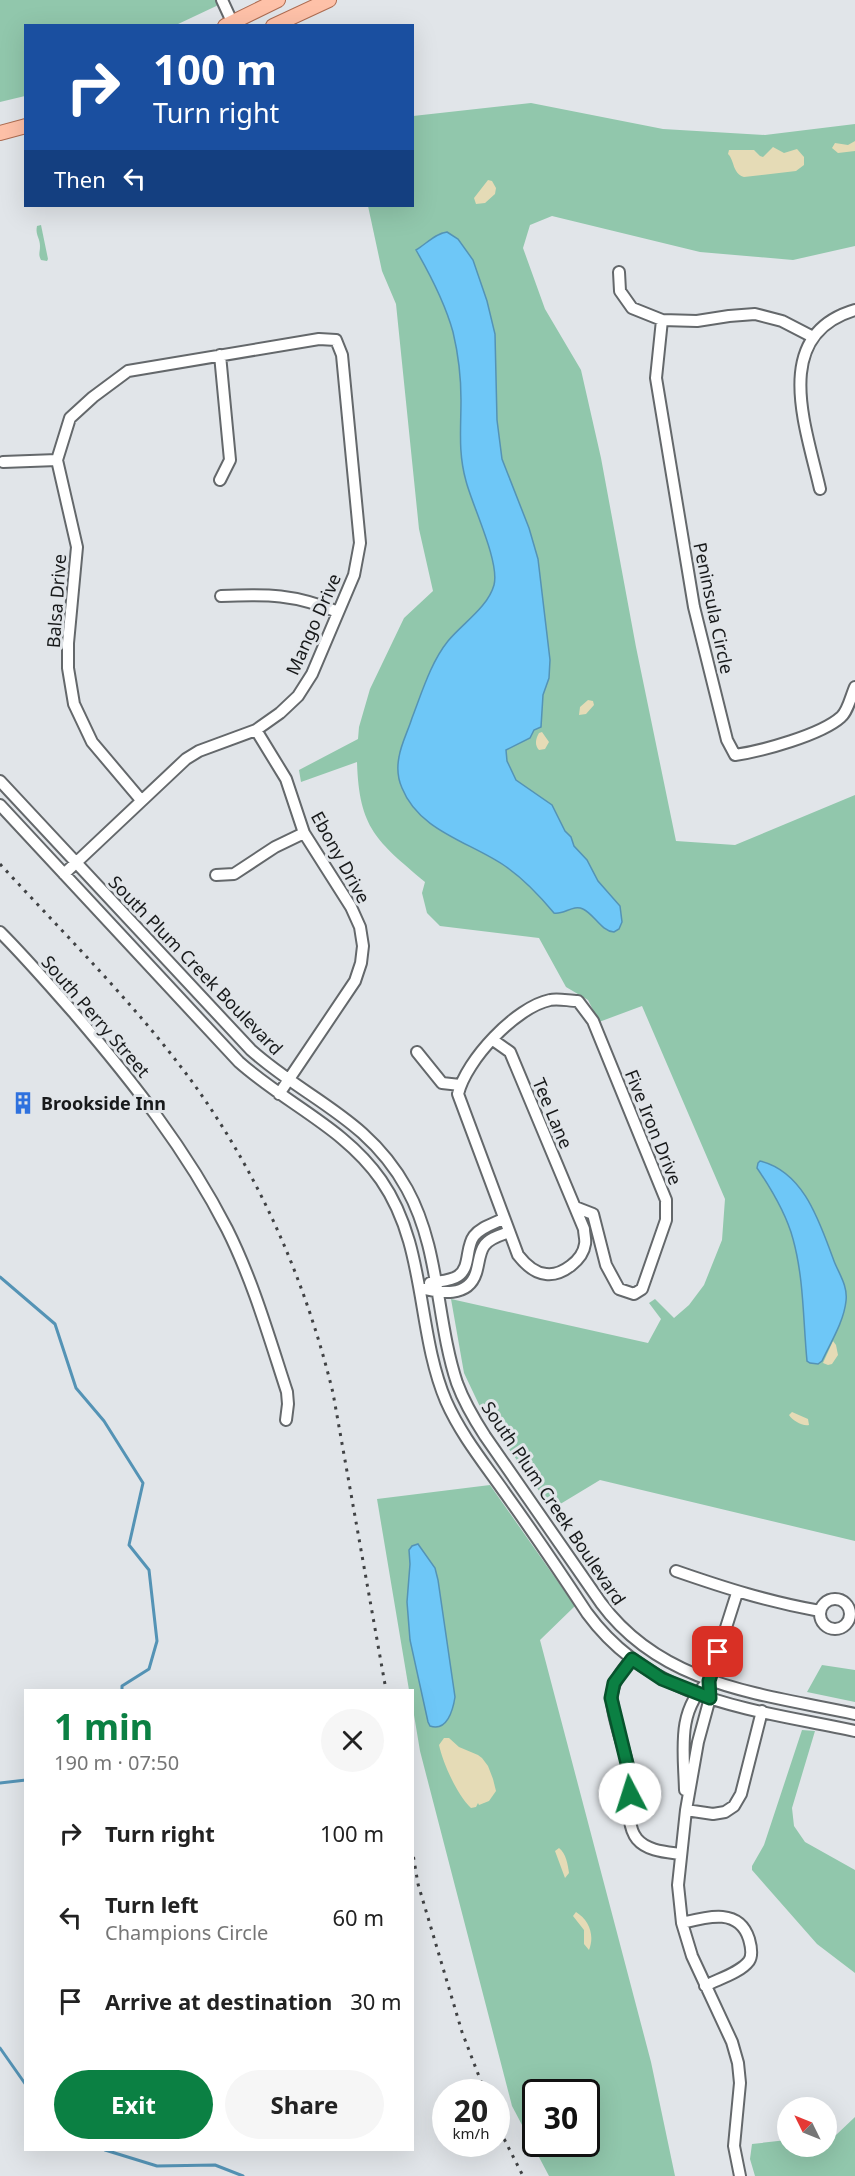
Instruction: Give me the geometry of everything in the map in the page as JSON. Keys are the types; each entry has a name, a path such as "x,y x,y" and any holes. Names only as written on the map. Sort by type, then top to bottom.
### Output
{"main road":[{"path":"230,24 278,0"},
{"path":"277,24 329,0"},
{"path":"0,133 24,127"}],"street":[{"path":"222,0 230,24"},
{"path":"619,272 620,291 632,308 662,320 697,321 754,314 782,321 813,337"},
{"path":"820,489 800,397 800,373 804,355 813,337 826,323 855,310"},
{"name":"Peninsula Circle","path":"662,320 656,378 694,607 727,740 735,755 749,753 813,733 843,716 855,687"},
{"name":"Mango Drive","path":"64,874 180,764 199,751 256,730 280,713 297,696 312,674 354,575 360,543 342,355 336,340 319,339 220,355"},
{"path":"3,462 57,459 70,418 93,397 128,371 220,355 230,460 220,480"},
{"name":"Balsa Drive","path":"57,459 77,547 68,643 68,668 74,704 92,742 141,800"},
{"path":"221,596 279,595 304,599 338,612"},
{"name":"Ebony Drive","path":"256,730 286,779 304,833 351,907 360,927 363,946 361,963 355,981 279,1094"},
{"name":"South Plum Creek Boulevard","path":"0,781 234,1033 288,1080 350,1121 374,1143 391,1164 407,1189 427,1241 454,1371 468,1408 485,1436 616,1622 656,1655 709,1681 855,1714"},
{"name":"South Plum Creek Boulevard","path":"0,805 246,1069 340,1135 372,1167 392,1197 411,1245 438,1376 446,1401 462,1430 595,1623 632,1659 662,1679 696,1694 855,1731"},
{"path":"216,875 234,874 275,847 304,833"},
{"name":"South Perry Street","path":"0,932 100,1044 171,1133 198,1176 228,1231 258,1303 287,1392 286,1420"},
{"name":"Five Iron Drive","path":"493,1040 526,1009 551,999 578,1001 593,1021 666,1200 666,1220 642,1289 634,1294 619,1289 606,1265 593,1214 575,1207"},
{"path":"417,1052 442,1083 460,1085 470,1066 493,1040"},
{"name":"Tee Lane","path":"460,1085 458,1094 518,1256 527,1266 546,1274 562,1271 576,1262 585,1244 584,1229 510,1052 493,1040"},
{"path":"437,1287 461,1274 473,1237 485,1227 503,1219"},
{"path":"420,1288 437,1287 459,1291 471,1284 484,1245 493,1238 509,1232"},
{"path":"676,1571 737,1593 820,1611"},
{"path":"737,1593 709,1681 710,1698 698,1742 686,1810 678,1885 682,1923 692,1956 732,2042 738,2063 740,2074 734,2146 740,2176"},
{"path":"632,1659 614,1683 611,1698 630,1776 630,1812 633,1831 638,1840 649,1848 680,1854"},
{"path":"686,1810 682,1738 696,1694 709,1681"},
{"path":"686,1810 714,1814 725,1812 734,1806 741,1794 762,1711"},
{"path":"682,1923 714,1916 729,1917 740,1923 748,1935 752,1947 751,1959 743,1968 705,1986"}],"green space":[{"path":"0,0 229,0 178,24 24,24 24,96 0,102"},
{"path":"531,103 663,129 765,135 855,124 855,246 793,260 700,252 552,216 530,225 523,248 545,309 581,370 601,458 636,647 676,841 735,845 855,795 855,1541 600,1480 552,1509 483,1413 464,1373 451,1299 648,1343 661,1319 649,1303 655,1299 674,1318 689,1305 704,1285 722,1240 725,1199 642,1006 599,1022 588,1000 566,987 539,938 440,926 427,913 422,893 425,882 383,844 367,819 362,803 357,762 301,782 299,770 358,739 359,727 370,689 404,618 433,591 419,529 396,304 382,271 368,207 414,207 414,116"},
{"path":"41,225 47,261 41,260 40,256 37,226"},
{"path":"490,1485 575,1606 540,1640 651,2062 675,2176 549,2176 539,2157 600,2157 600,2079 522,2079 522,2125 512,2106 510,2079 505,2079 420,1751 414,1715 414,1689 409,1689 377,1499"},
{"path":"822,1665 855,1670 855,1702 807,1692"},
{"path":"802,1730 815,1731 792,1808 794,1826 805,1842 855,1870 855,1973 817,1944 752,1870 764,1845"},
{"path":"855,2117 855,2176 755,2176 750,2159 752,2144 777,2141 777,2157 837,2157 837,2134"}],"sand":[{"path":"855,141 855,151 838,153 832,148 835,143 848,145"},
{"path":"773,147 784,153 797,149 804,157 804,165 796,171 744,177 737,173 728,154 729,150 754,150 763,157"},
{"path":"488,180 492,181 496,188 495,194 485,203 476,204 474,198"},
{"path":"588,700 593,701 594,705 586,714 579,715 580,707"},
{"path":"542,732 549,742 545,749 539,750 536,746 536,739"},
{"path":"833,1341 838,1355 832,1364 828,1365 823,1363"},
{"path":"792,1412 808,1419 809,1425 795,1421 789,1415"},
{"path":"444,1738 449,1738 459,1747 478,1755 488,1766 496,1791 489,1801 479,1805 478,1803 476,1807 471,1808 461,1795 451,1778 441,1752 439,1745"},
{"path":"559,1848 568,1866 569,1873 565,1878 555,1851"},
{"path":"576,1912 590,1928 589,1950 584,1944 584,1930 573,1916"}],"water":[{"path":"447,232 458,239 473,260 495,334 497,420 502,459 529,528 538,559 550,660 549,678 543,695 541,727 534,730 530,738 506,750 507,761 516,780 552,805 574,846 587,860 598,881 620,906 622,922 619,929 614,932 605,929 583,909 554,913 512,871 433,825 410,803 402,788 398,773 401,747 432,668 448,641 491,593 495,575 489,548 463,471 460,383 453,332 437,290 416,250"},
{"path":"760,1161 776,1167 789,1176 809,1201 844,1285 846,1301 843,1316 822,1361 818,1364 807,1361 801,1284 793,1239 778,1202 757,1168"},
{"path":"418,1544 435,1568 438,1580 455,1697 448,1719 441,1726 436,1727 430,1726 428,1722 410,1640 407,1602 409,1550"}],"waterway":[{"path":"0,1277 55,1324 76,1388 104,1421 143,1483 129,1545 149,1570 157,1641 149,1669 122,1686 122,1689"},
{"path":"0,1783 24,1780"},
{"path":"0,2048 24,2082"},
{"path":"108,2151 157,2166 215,2165 243,2176"}],"railway":[{"path":"0,864 124,998 193,1083 239,1155 278,1231 309,1311 333,1393 386,1689"},
{"path":"414,1860 418,1884 462,2032 480,2079"},
{"path":"510,2150 523,2176"}],"place":[{"name":"Brookside Inn","path":"23,1103"}],"route":[{"path":"630,1794 630,1776 611,1698 614,1683 622,1670 632,1659 662,1679 687,1691 710,1698 709,1681 718,1652"}]}
